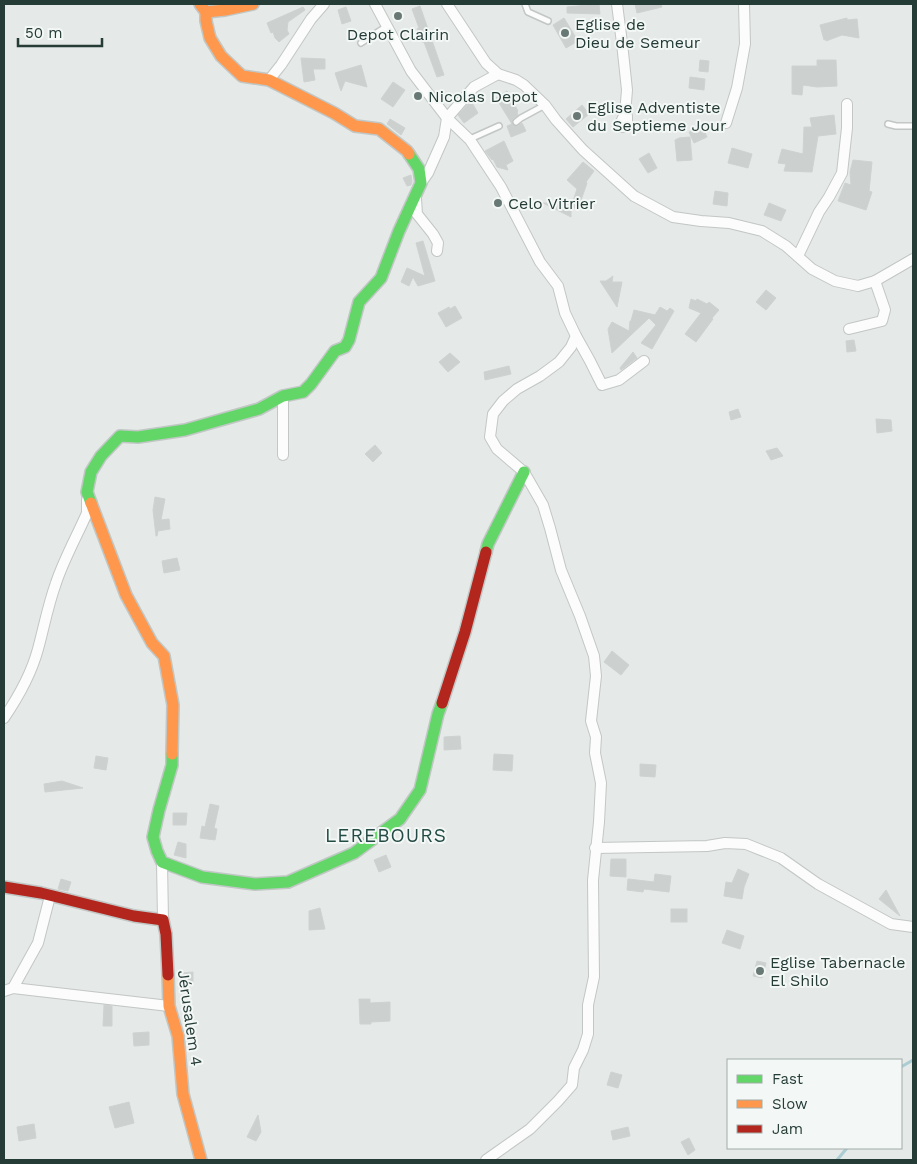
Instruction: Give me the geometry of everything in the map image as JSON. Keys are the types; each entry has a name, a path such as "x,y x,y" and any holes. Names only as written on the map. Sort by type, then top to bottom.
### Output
{"street":[{"path":"247,4 225,10 203,8 210,38 221,56 242,76 269,80 334,113 355,126 379,129 407,152 419,169 421,183"},
{"path":"269,80 281,65 310,19 324,4"},
{"path":"375,4 411,71 447,118 470,140 501,187 540,262 558,286 565,313 602,385 619,380 644,361"},
{"path":"447,4 486,62 498,74 524,85 545,105 583,150 634,196 673,217 729,223 762,231 779,241 812,269 835,281 858,286 875,281 913,259"},
{"path":"617,4 627,90 625,114 621,122 622,127 627,126 627,116"},
{"path":"726,123 737,88 745,44 744,4"},
{"path":"4,718 24,687 34,664 56,582 87,513 87,492 91,472 101,456 120,436 138,437 185,430 259,409 282,396 303,392 311,384 335,350 346,347 359,302 381,278 399,231 444,137 447,118 474,87 498,74"},
{"path":"798,256 819,212 842,173 847,128 847,104"},
{"path":"416,196 416,214 433,234 438,243 438,251"},
{"path":"849,329 882,321 885,310 875,281"},
{"path":"486,1160 530,1129 572,1085 574,1068 584,1050 588,1034 588,1005 594,977 593,889 601,783 595,753 596,737 591,721 596,676 594,656 561,570 542,505 524,472 497,448 490,436 493,414 503,401 559,362 571,347 576,336"},
{"path":"282,396 283,455"},
{"path":"162,862 202,877 254,884 288,882 354,852 400,819 420,790 438,714 465,632 488,544 524,472"},
{"path":"4,887 41,893 134,916 163,920 162,862 153,837 172,765 173,705 167,668 164,656 152,643 126,595 87,492"},
{"path":"595,848 708,846 724,843 746,844 782,858 818,884 891,924 913,927"},
{"path":"50,896 38,943 9,990 169,1006"},
{"name":"Jérusalem 4","path":"163,920 166,934 169,1006 178,1036 184,1094 201,1160"}],"lane":[{"path":"525,4 528,12 548,22"},
{"path":"361,43 387,26"},
{"path":"516,122 545,105"},
{"path":"888,124 913,126"},
{"path":"470,140 499,126"}],"building":[{"path":"599,4 600,14 567,13 567,7"},
{"path":"635,4 661,4 662,7 637,13"},
{"path":"420,6 444,75 437,77 417,29 419,28 412,9"},
{"path":"303,7 305,10 288,22 287,30 289,34 279,42 273,32 271,33 267,23"},
{"path":"346,7 351,21 342,24 338,10"},
{"name":"Eglise de Dieu de Semeur","path":"564,18 578,41 566,48 553,25"},
{"path":"847,18 847,20 857,19 859,38 842,35 824,40 820,25"},
{"path":"301,58 325,59 325,69 313,69 315,80 304,82"},
{"path":"700,60 709,61 708,72 699,71"},
{"path":"817,60 836,60 837,86 817,87 803,85 802,95 792,94 792,66 817,66"},
{"path":"361,65 367,87 345,81 341,91 335,73"},
{"path":"690,77 705,79 704,90 689,88"},
{"path":"393,82 405,90 393,107 381,99"},
{"path":"507,91 518,111 518,115 512,120 512,124 496,98"},
{"path":"471,101 478,113 464,123 458,115"},
{"name":"Eglise Adventiste du Septieme Jour","path":"582,105 589,114 573,127 566,119"},
{"path":"834,115 836,134 818,136 812,172 784,171 786,164 778,163 782,149 803,154 804,127 812,127 810,118"},
{"path":"390,119 405,128 401,135 387,124"},
{"path":"522,123 526,131 511,137 507,126 512,124 517,126"},
{"path":"702,126 707,137 694,143 689,132"},
{"path":"690,137 692,160 677,161 675,140"},
{"path":"504,141 513,161 506,165 508,170 497,167 493,159 485,151"},
{"path":"732,148 752,154 748,168 728,163"},
{"path":"649,153 657,168 648,173 639,159"},
{"path":"853,160 872,162 869,191 872,192 866,210 838,201 845,183 851,185 850,172"},
{"path":"583,162 594,171 586,182 578,209 571,207 577,189 567,180"},
{"path":"411,175 411,185 407,186 403,178"},
{"path":"715,191 728,193 727,206 713,204"},
{"path":"543,203 571,204 571,217"},
{"path":"769,203 786,210 781,221 764,215"},
{"path":"423,241 435,281 418,286 413,277 409,286 401,282 407,268 425,276 416,243"},
{"path":"613,276 612,282 622,282 617,307 600,281 606,281"},
{"path":"766,290 776,298 766,310 756,302"},
{"path":"691,299 696,301 697,299 707,304 709,302 719,310 696,342 685,334 701,313 689,308"},
{"path":"455,306 462,318 446,327 438,313"},
{"path":"660,307 667,311 670,308 674,311 652,349 641,343 656,325 649,318 612,353 608,329 612,322 629,331 634,310 655,315"},
{"path":"854,340 856,351 847,352 846,341"},
{"path":"633,352 637,358 621,370 620,368"},
{"path":"450,353 460,362 448,372 439,362"},
{"path":"509,366 511,374 485,380 484,372"},
{"path":"738,409 741,417 731,420 729,412"},
{"path":"876,419 891,420 892,431 877,433"},
{"path":"375,445 382,453 373,462 365,454"},
{"path":"777,448 783,456 771,460 766,451"},
{"path":"155,497 165,499 161,520 169,519 170,529 158,531 157,536 153,510"},
{"path":"177,558 180,570 164,573 162,561"},
{"path":"612,651 629,665 621,675 604,662"},
{"path":"460,736 461,749 444,750 444,737"},
{"path":"494,754 513,755 512,771 493,770"},
{"path":"96,756 108,758 106,770 94,768"},
{"path":"640,764 656,765 655,777 640,776"},
{"path":"62,781 83,788 45,792 44,784"},
{"path":"210,804 219,806 214,828 217,829 215,840 200,838 202,826 205,827"},
{"path":"173,813 187,813 186,825 173,825"},
{"path":"178,842 186,844 186,858 174,855"},
{"path":"386,855 391,867 379,872 374,860"},
{"path":"611,859 626,859 626,877 610,876"},
{"path":"738,869 749,874 742,899 724,896 726,882 732,883"},
{"path":"655,874 671,876 669,892 644,889 643,892 627,890 628,879 654,882"},
{"path":"61,879 71,882 68,891 58,889"},
{"path":"886,890 900,916 879,899"},
{"path":"320,908 325,929 309,930 309,911"},
{"path":"671,909 687,909 687,922 671,922"},
{"path":"727,930 744,936 740,949 722,943"},
{"path":"757,961 766,963 762,978 753,976"},
{"path":"193,972 193,983 183,984 182,973"},
{"path":"359,999 370,999 370,1003 390,1002 390,1021 360,1024"},
{"path":"104,1005 112,1006 112,1026 103,1026"},
{"path":"149,1032 149,1045 134,1046 133,1033"},
{"path":"611,1072 622,1075 618,1088 607,1085"},
{"path":"129,1102 134,1123 115,1128 109,1107"},
{"path":"258,1115 261,1132 256,1141 247,1137"},
{"path":"34,1124 36,1138 19,1141 17,1127"},
{"path":"628,1127 630,1136 613,1140 611,1131"},
{"path":"689,1138 695,1150 688,1155 681,1142"}],"waterway":[{"path":"902,1066 913,1060"},
{"path":"837,1160 846,1149"}],"traffic: fast":[{"path":"91,503 87,492 91,472 101,456 120,436 138,437 185,430 259,409 283,396 303,392 335,351 345,347 349,340 359,302 381,278 399,231 421,183 419,169 409,154"},
{"path":"486,552 488,544 524,472"},
{"path":"172,754 172,765 153,837 162,862 202,877 255,884 288,882 354,853 400,819 420,790 442,703"}],"traffic: slow":[{"path":"200,4 206,12 253,4"},
{"path":"206,12 210,38 221,56 242,76 269,80 334,113 355,126 379,129 409,154"},
{"path":"91,503 126,595 152,643 164,656 173,705 172,754"},
{"path":"168,975 169,1006 178,1036 183,1094 201,1160"}],"traffic: jam":[{"path":"442,703 465,632 486,552"},
{"path":"4,887 41,893 134,916 163,920 166,934 168,975"}],"place":[{"name":"Depot Clairin","path":"398,16"},
{"name":"Eglise de Dieu de Semeur","path":"565,33"},
{"name":"Nicolas Depot","path":"418,96"},
{"name":"Eglise Adventiste du Septieme Jour","path":"577,116"},
{"name":"Celo Vitrier","path":"498,203"},
{"name":"Eglise Tabernacle El Shilo","path":"760,971"}],"district":[{"name":"LEREBOURS","path":"386,835"}]}
